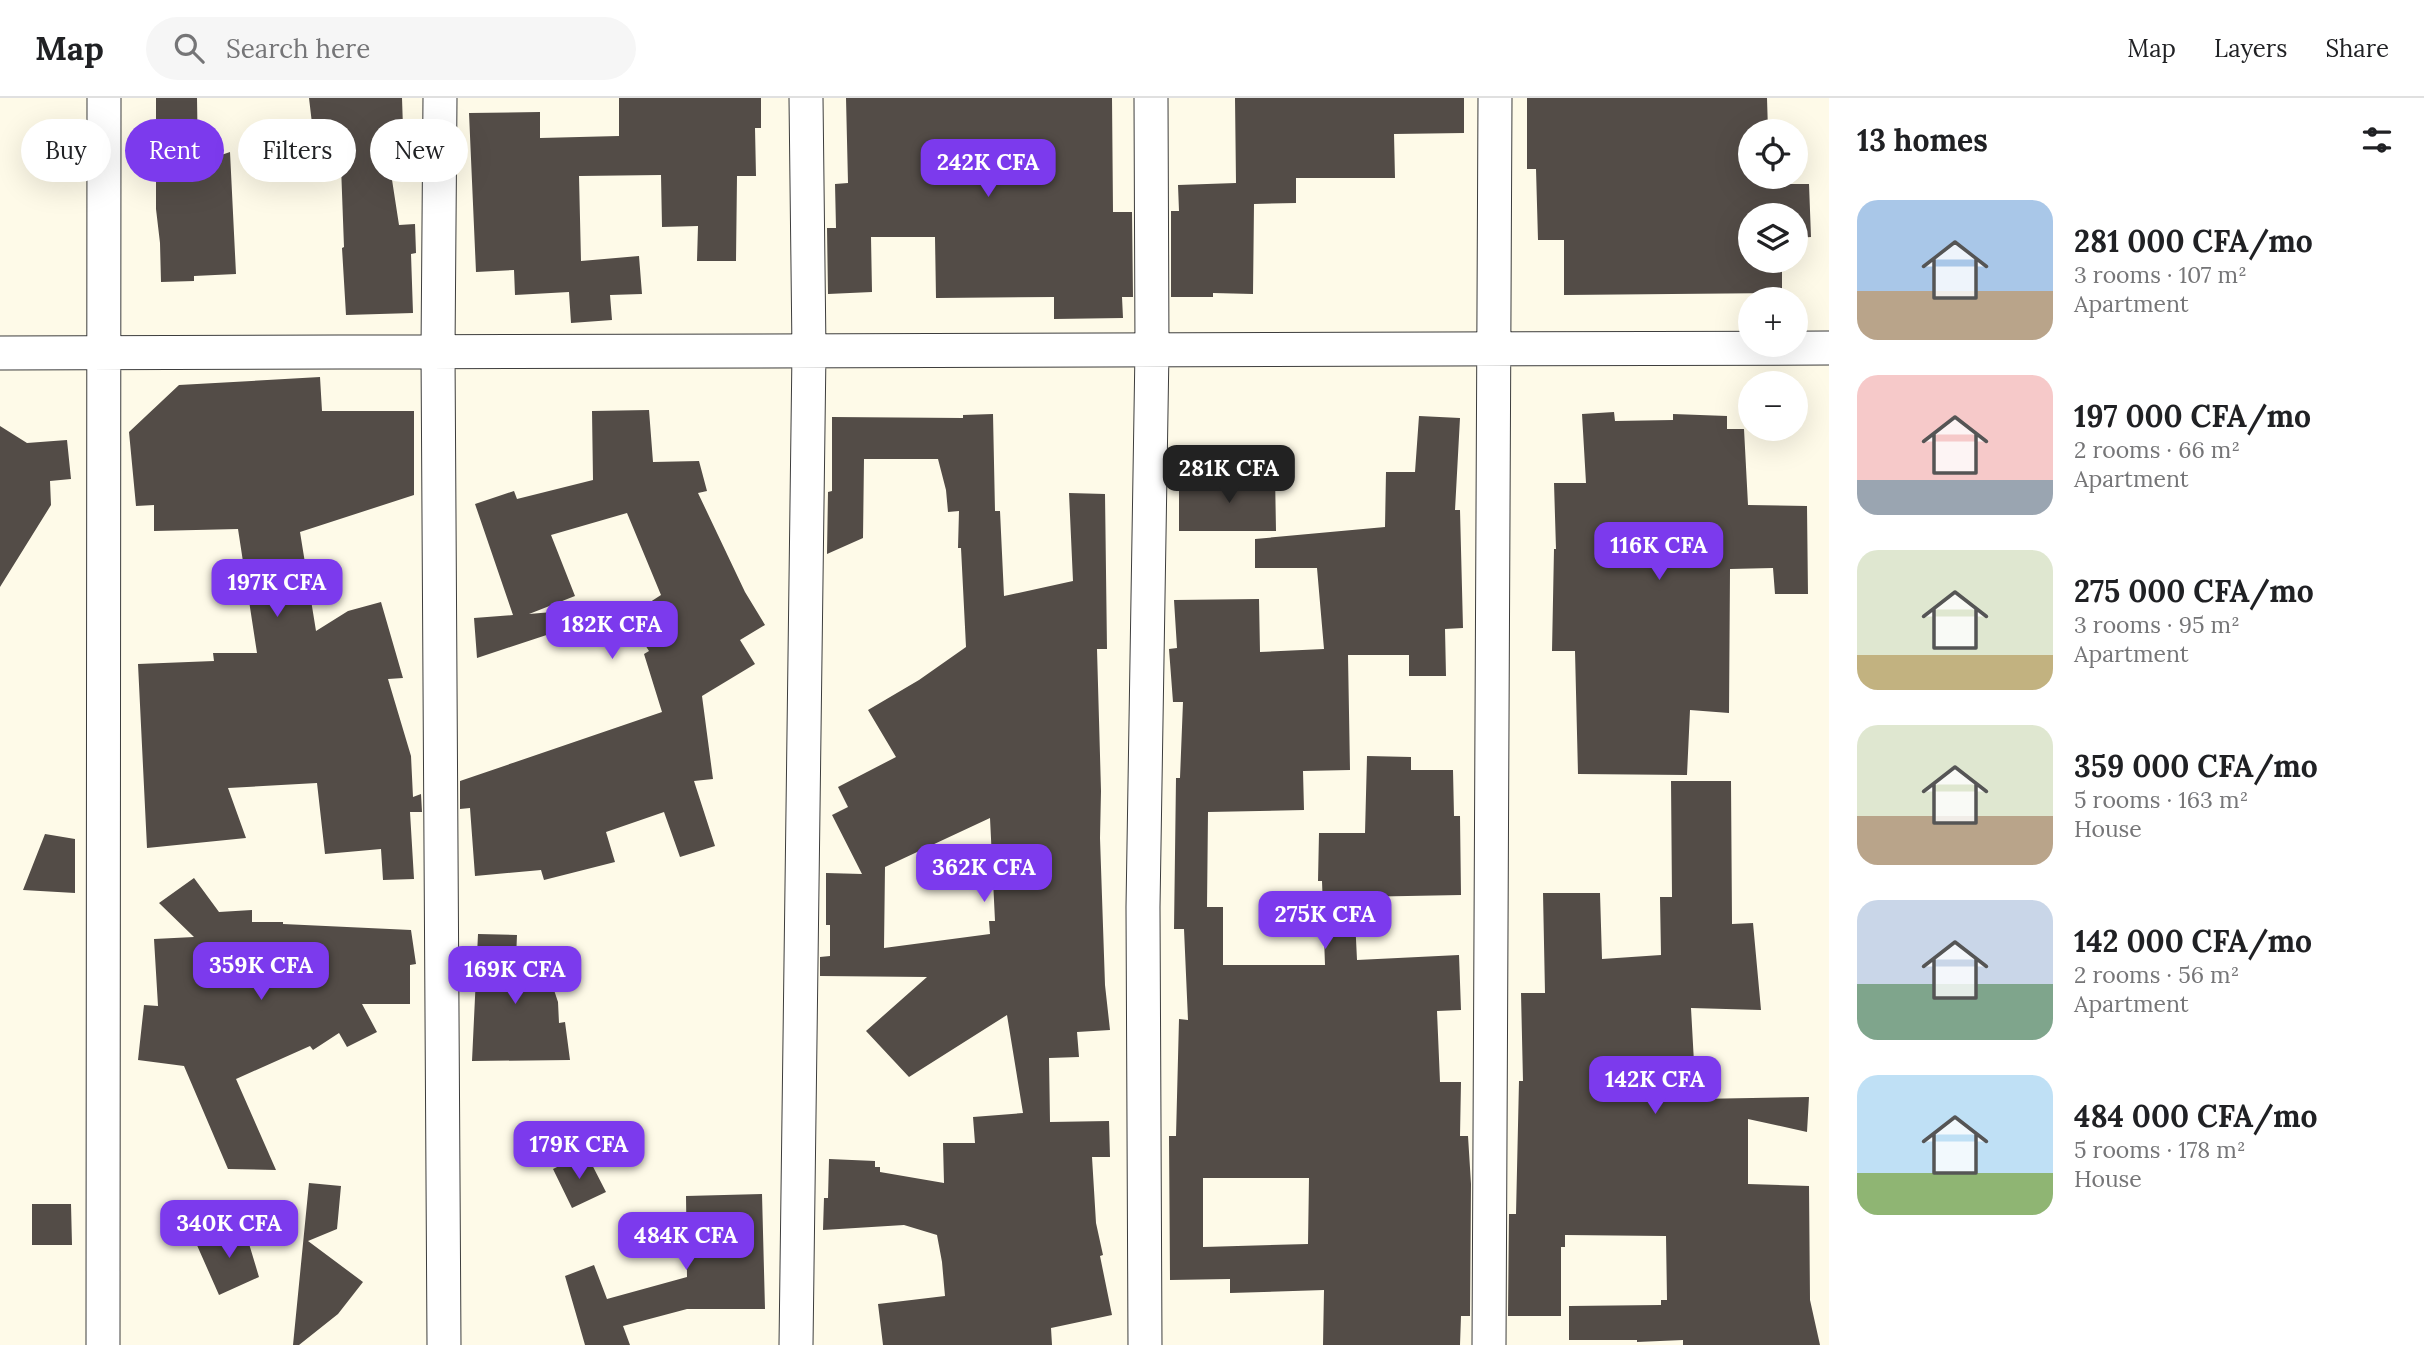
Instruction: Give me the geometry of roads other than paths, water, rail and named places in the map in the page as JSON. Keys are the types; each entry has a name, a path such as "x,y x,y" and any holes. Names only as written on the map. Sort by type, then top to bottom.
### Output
{"street":[{"path":"103,1345 104,98"},
{"path":"440,98 438,352 444,1345"},
{"path":"796,1345 809,351 806,98"},
{"path":"1145,1345 1143,906 1152,350 1151,98"},
{"path":"1489,1345 1496,349 1495,98"},
{"path":"0,352 1829,348"}]}
